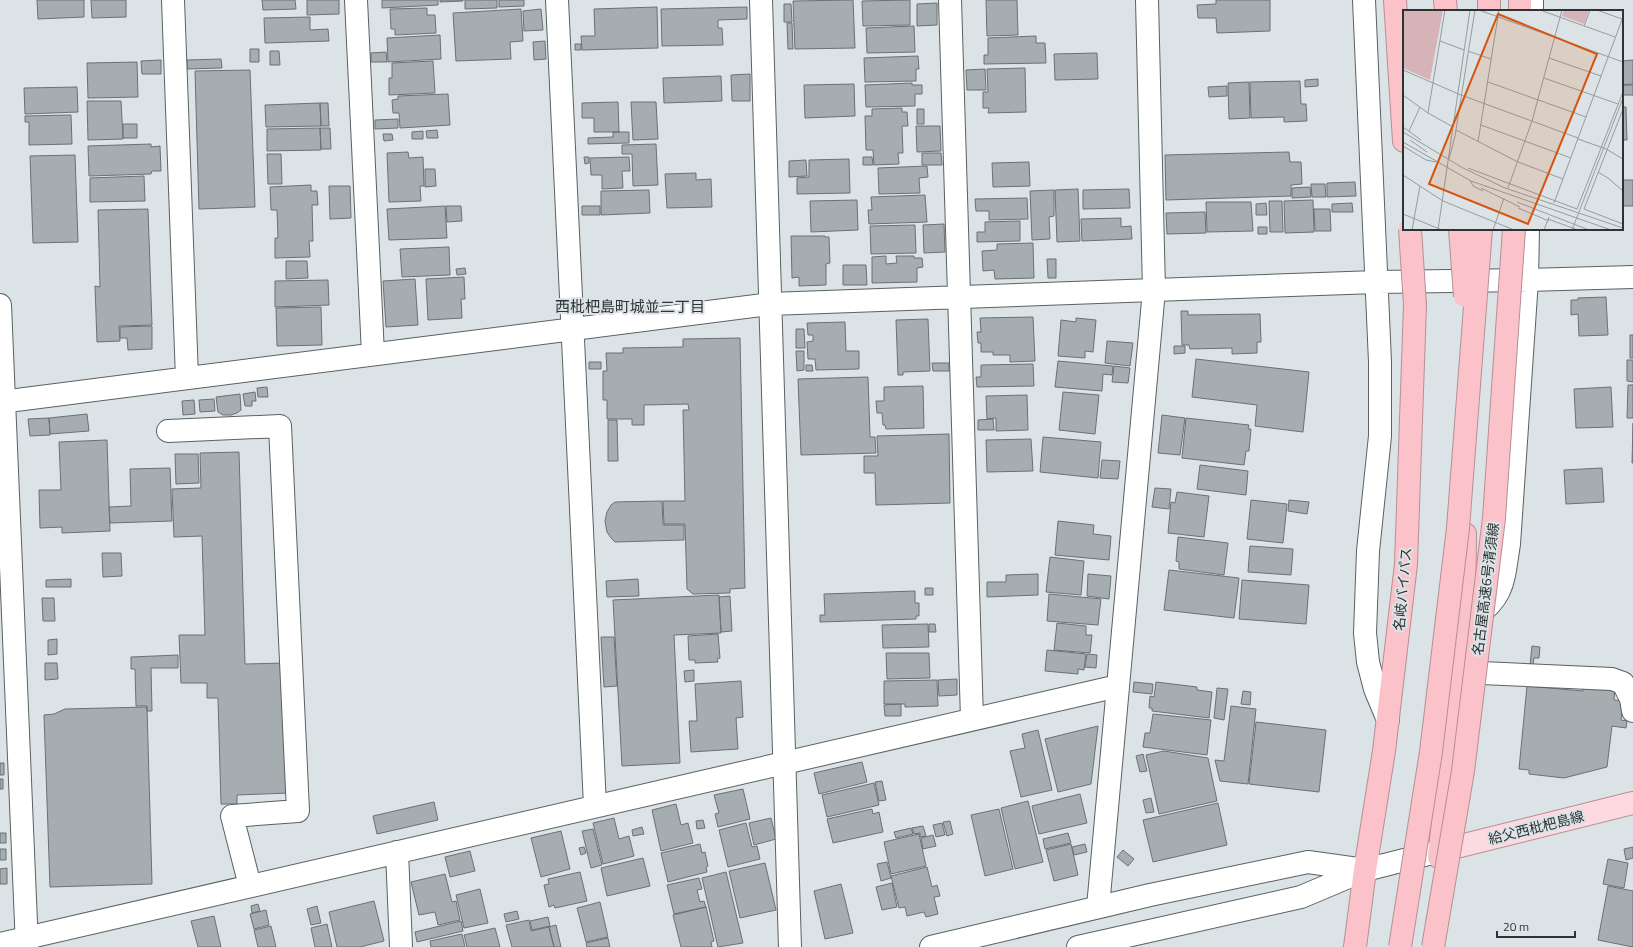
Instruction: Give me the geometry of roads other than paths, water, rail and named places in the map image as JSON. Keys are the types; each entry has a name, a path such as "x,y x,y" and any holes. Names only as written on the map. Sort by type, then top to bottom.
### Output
{"highway":[{"path":"1395,0 1403,125"},
{"path":"1445,0 1446,10"},
{"name":"名岐バイパス","path":"1355,947 1388,720 1406,564 1415,305 1410,230"},
{"path":"1427,947 1440,851 1464,626 1465,302 1460,230"},
{"path":"1400,947 1431,752 1458,528 1481,230"},
{"name":"名古屋高速6号清須線","path":"1433,947 1463,771 1494,518 1514,230"}],"main road":[{"name":"給父西枇杷島線","path":"1440,851 1633,803"}],"street":[{"path":"173,0 187,378"},
{"path":"356,0 373,354"},
{"path":"557,0 595,806"},
{"path":"761,0 790,947"},
{"path":"950,0 972,719"},
{"path":"1098,907 1154,290 1146,0"},
{"path":"1364,0 1380,362 1380,436 1368,551 1365,633 1368,662 1373,682 1388,720"},
{"path":"1464,626 1485,610 1498,596 1504,579 1509,544 1527,280 1528,230"},
{"path":"2,401 770,304 1376,282 1633,277"},
{"path":"0,305 2,401 27,942"},
{"path":"168,431 280,426 298,811 232,816 250,886"},
{"path":"1459,672 1612,679 1623,683 1631,699 1633,711"},
{"path":"0,944 27,942 250,886 1118,686"},
{"path":"1079,947 1301,898 1365,870 1440,851"},
{"path":"397,852 400,947"},
{"path":"931,947 1098,907 1308,862 1365,870"}],"district":[{"name":"西枇杷島町城並二丁目","path":"630,306"}]}
